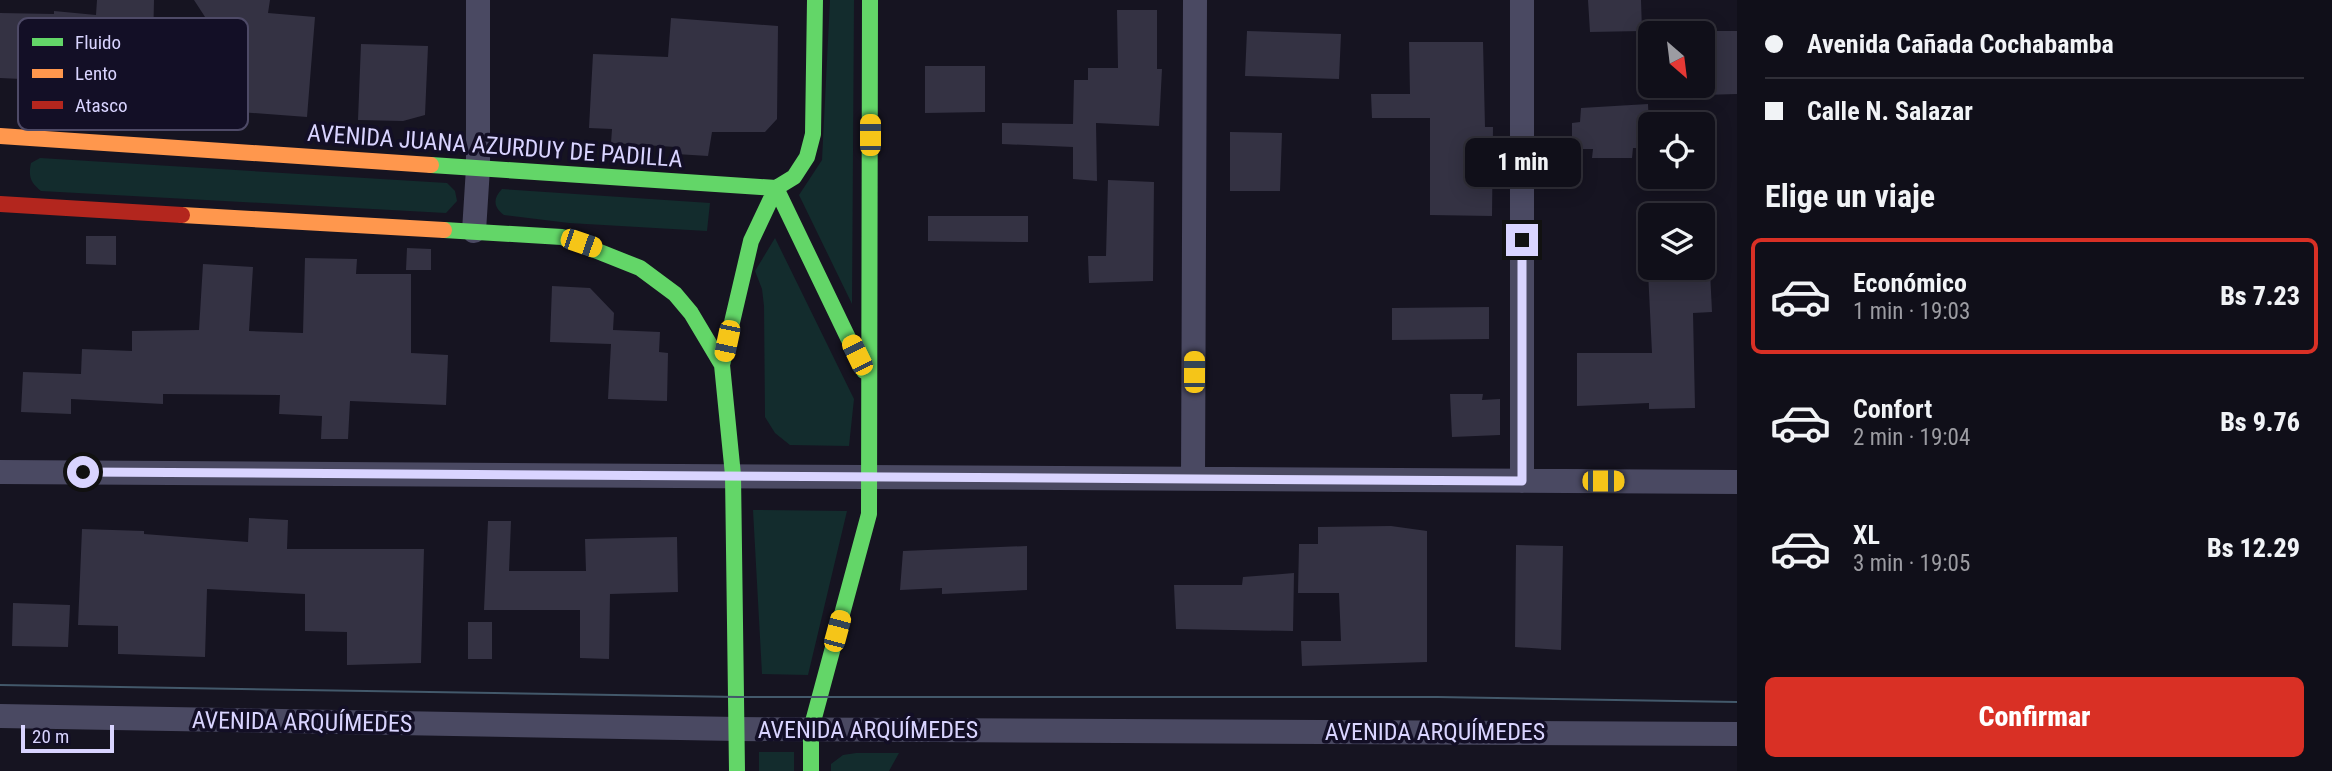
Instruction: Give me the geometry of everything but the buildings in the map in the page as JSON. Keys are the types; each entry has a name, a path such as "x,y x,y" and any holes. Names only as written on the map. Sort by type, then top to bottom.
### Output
{"main road":[{"path":"737,771 733,475 722,365 751,241 776,188 794,177 807,157 813,134 815,0"},
{"path":"811,771 811,729 869,514 872,475 868,378 870,0"},
{"name":"AVENIDA JUANA AZURDUY DE PADILLA","path":"0,136 776,188"},
{"path":"776,188 868,378"},
{"path":"0,204 562,237 620,257 655,275 688,306 722,365"}],"street":[{"path":"474,231 478,168 478,0"},
{"path":"1193,478 1195,0"},
{"path":"1522,0 1522,481"},
{"path":"0,472 1737,482"},
{"name":"AVENIDA ARQUÍMEDES","path":"0,716 737,729 1737,734"}],"green space":[{"path":"830,0 854,0 852,304 799,195 822,160"},
{"path":"40,158 447,183 455,191 457,201 446,213 41,191 30,176 31,163"},
{"path":"502,189 710,203 707,231 569,223 504,215 495,202"},
{"path":"775,238 854,399 849,446 790,445 775,433 765,417 764,306 762,289 755,271"},
{"path":"753,510 847,511 808,675 762,674"},
{"path":"759,752 794,752 794,771 759,771"},
{"path":"899,753 889,771 831,771 831,764 843,755"}],"tram line":[{"path":"0,685 738,697 1438,697 1737,702"}],"traffic: fast":[{"path":"737,771 733,475 722,365 751,241 776,188 794,177 807,157 813,134 815,0"},
{"path":"811,771 811,729 869,514 870,0"},
{"path":"431,165 776,188"},
{"path":"776,188 864,371"},
{"path":"444,230 562,237 640,268 675,294 691,313 722,365"}],"traffic: slow":[{"path":"0,136 431,165"},
{"path":"182,215 444,230"}],"traffic: jam":[{"path":"0,204 182,215"}],"route":[{"path":"83,472 911,475 1522,481 1522,240"}]}
